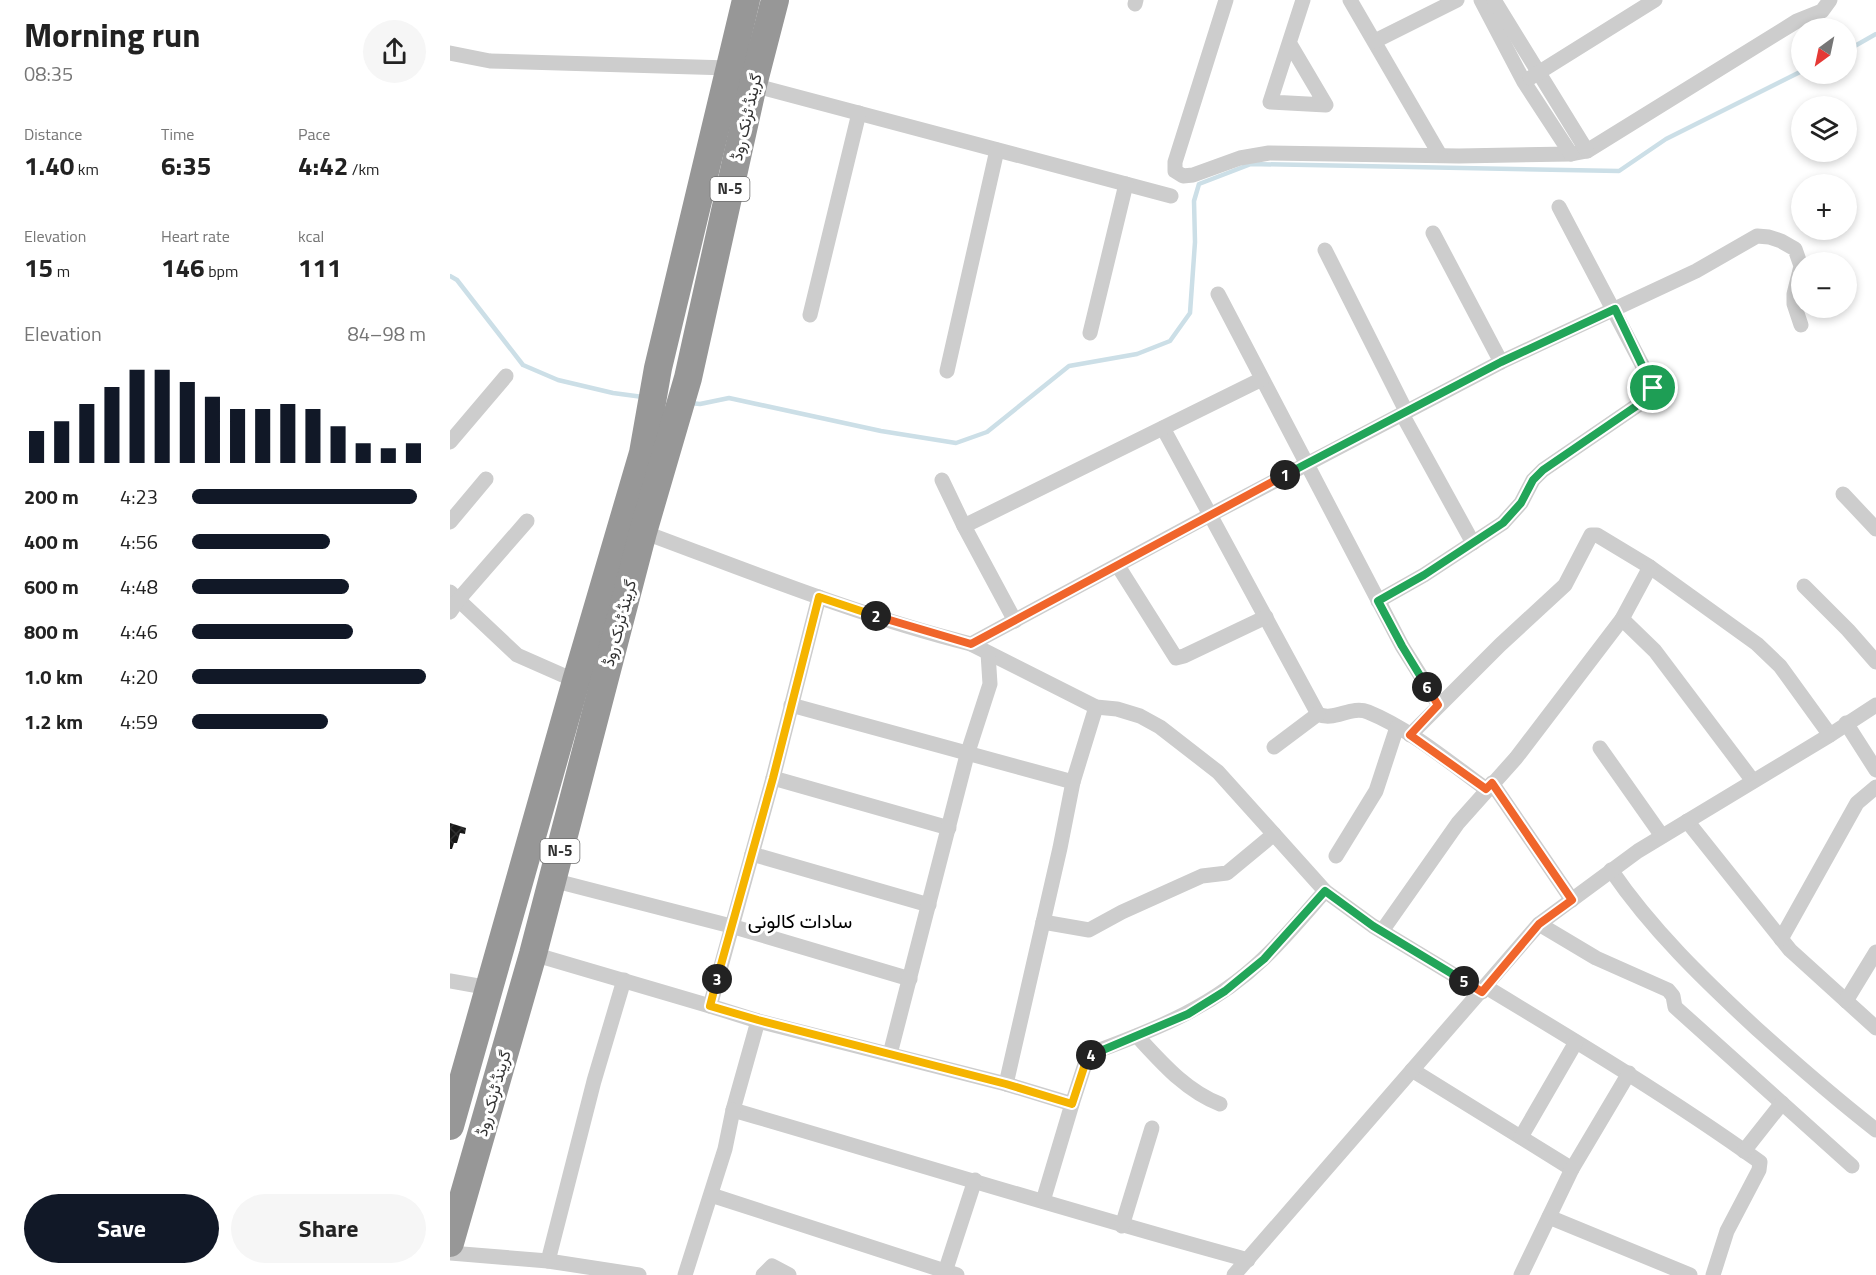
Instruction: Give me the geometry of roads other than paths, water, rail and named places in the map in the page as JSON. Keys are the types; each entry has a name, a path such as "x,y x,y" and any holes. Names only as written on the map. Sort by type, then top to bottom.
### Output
{"highway":[{"name":"گرینڈ ٹرنک روڈ","path":"450,1244 533,954 642,532 654,455 658,368 746,0"},
{"name":"گرینڈ ٹرنک روڈ","path":"450,1126 576,681 654,455 688,378 753,85 775,0"}],"street":[{"path":"1226,0 1175,162 1175,171 1183,177 1240,158 1269,153 1440,155 1571,154 1587,151 1797,21 1822,11 1830,0"},
{"path":"1290,44 1303,0"},
{"path":"1350,0 1440,155"},
{"path":"1375,41 1457,0"},
{"path":"1481,0 1524,82 1571,154"},
{"path":"1494,0 1587,151"},
{"path":"1524,82 1655,0"},
{"path":"450,53 490,61 729,68"},
{"path":"753,85 1171,196"},
{"path":"810,315 859,113"},
{"path":"947,371 997,150"},
{"path":"1090,333 1126,184"},
{"path":"1378,601 1424,575 1503,523 1521,503 1533,480 1543,470 1651,396 1653,388 1651,382 1615,309 1559,207"},
{"path":"1433,233 1501,362"},
{"path":"971,644 1501,362 1696,271 1757,237 1780,240 1795,249 1801,266 1794,294 1794,304 1801,325"},
{"path":"1325,250 1404,413 1473,543"},
{"path":"1218,294 1402,646 1438,705"},
{"path":"450,442 506,376"},
{"path":"964,526 1262,379"},
{"path":"1163,428 1318,714 1329,717 1365,710 1404,731 1489,786 1572,900"},
{"path":"450,522 486,479"},
{"path":"942,480 1015,621"},
{"path":"1843,494 1876,529"},
{"path":"527,520 453,601 517,655 576,681"},
{"path":"642,532 819,597 971,644 1096,707 1117,709 1140,716 1160,727 1218,772 1325,891 1382,931 1629,1073 1705,1122 1760,1162 1759,1170 1727,1232 1713,1275"},
{"path":"1335,856 1376,791 1404,731 1438,705 1564,585 1591,535 1597,535 1650,567 1757,644 1780,666 1830,735"},
{"path":"1118,566 1176,658 1266,617"},
{"path":"1382,931 1458,823 1516,758 1623,619 1650,567"},
{"path":"1804,586 1876,662"},
{"path":"710,1006 773,778 819,597"},
{"path":"1623,619 1655,651 1753,782"},
{"path":"890,1054 968,755 990,684 988,653"},
{"path":"791,705 1073,782"},
{"path":"1234,1275 1539,924 1611,870 1662,836 1876,705"},
{"path":"1006,1084 1073,782 1096,707"},
{"path":"1274,747 1318,714"},
{"path":"1846,723 1876,770"},
{"path":"1600,748 1662,836"},
{"path":"773,778 949,828"},
{"path":"1781,939 1857,803 1876,787"},
{"path":"1687,821 1781,939 1876,1028"},
{"path":"1043,922 1089,930 1122,912 1202,876 1227,873 1274,834"},
{"path":"752,854 929,905"},
{"path":"1611,870 1634,903 1700,975 1824,1090 1876,1130"},
{"path":"552,880 731,926 910,979"},
{"path":"1043,1201 1087,1058 1097,1051 1188,1014 1225,991 1264,959 1325,891"},
{"path":"1539,924 1596,958 1668,990 1673,996 1675,1007 1852,1166"},
{"path":"1846,1001 1876,952"},
{"path":"533,954 758,1020 1006,1084 1072,1104"},
{"path":"548,1260 594,1082 624,980"},
{"path":"450,981 489,988"},
{"path":"685,1275 725,1149 733,1110 758,1020"},
{"path":"1137,1036 1174,1075 1190,1088 1220,1104"},
{"path":"1521,1137 1576,1042"},
{"path":"1412,1070 1572,1169"},
{"path":"1521,1275 1572,1169 1629,1073"},
{"path":"1744,1151 1782,1103"},
{"path":"733,1110 975,1180 1122,1226 1248,1260"},
{"path":"1122,1226 1152,1128"},
{"path":"711,1195 949,1274 975,1180"},
{"path":"1549,1217 1684,1274"},
{"path":"450,1253 548,1260 639,1275"},
{"path":"763,1275 772,1266 789,1275"}],"waterway":[{"path":"1857,45 1876,34"},
{"path":"690,403 700,404 729,398 881,431 956,443 987,432 1069,366 1137,354 1170,341 1190,313 1195,242 1194,201 1199,184 1251,164 1619,171 1666,139 1791,76"},
{"path":"450,276 457,280 523,365 558,380 613,393 643,397"}],"district":[{"name":"سادات کالونی","path":"800,921"}]}
